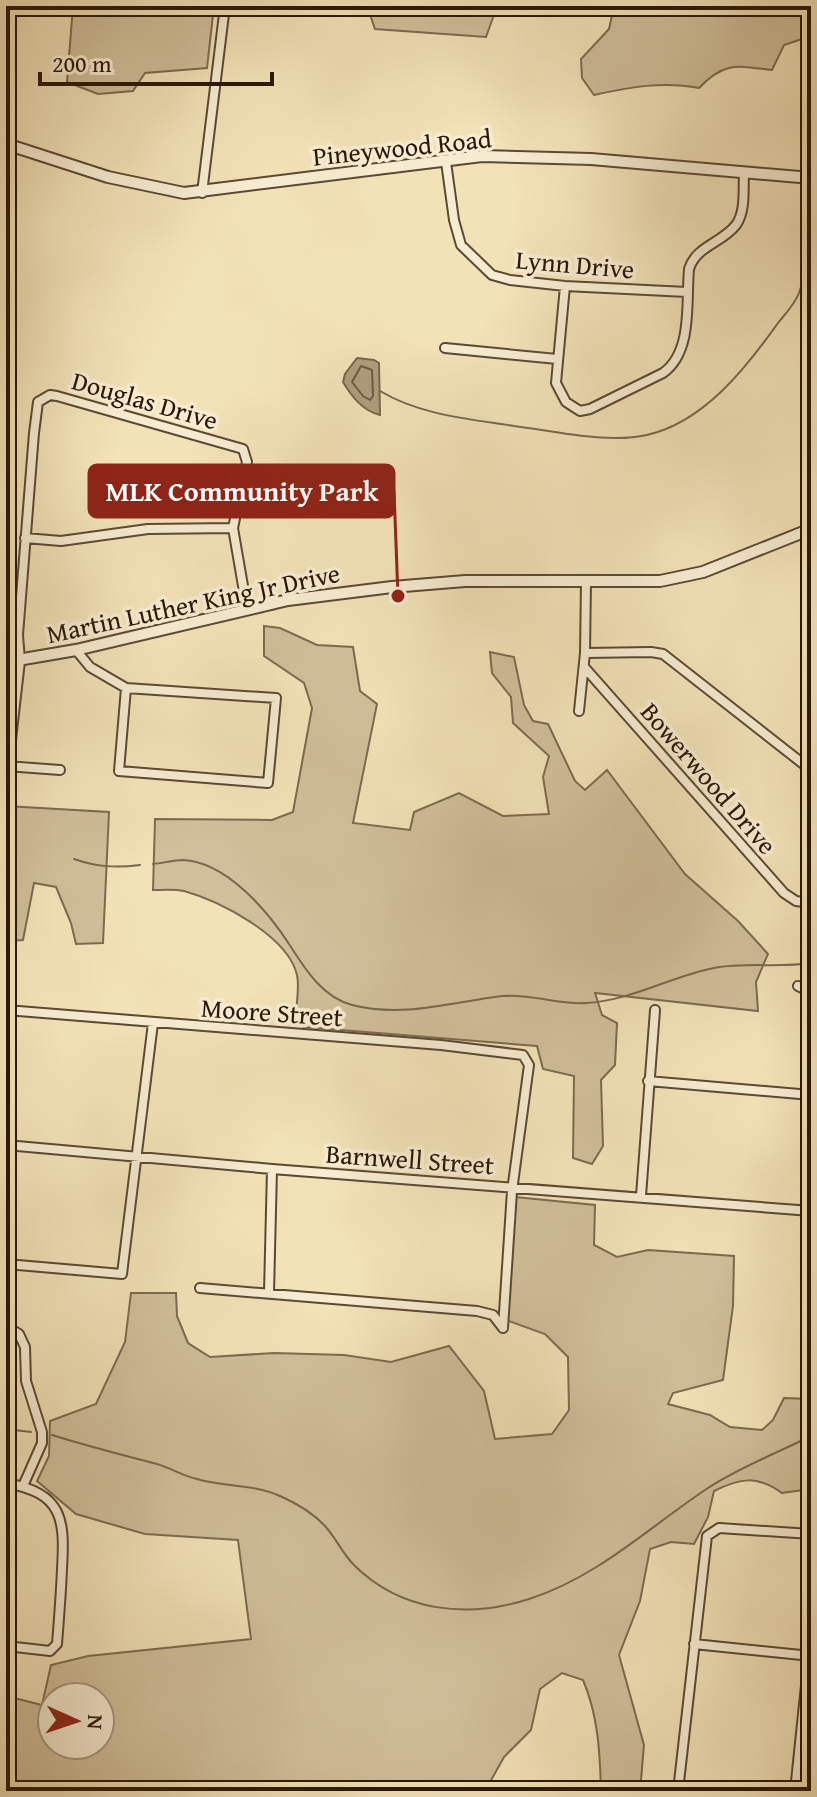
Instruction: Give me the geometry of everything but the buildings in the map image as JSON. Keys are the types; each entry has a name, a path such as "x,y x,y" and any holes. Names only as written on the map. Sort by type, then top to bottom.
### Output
{"street":[{"path":"202,193 225,6"},
{"name":"Pineywood Road","path":"6,144 109,178 162,191 202,193 482,156 591,159 811,178"},
{"name":"Lynn Drive","path":"446,162 461,245 492,275 565,286 687,292"},
{"path":"565,286 556,383 566,402 580,411 600,406 673,366 684,337 692,260 736,225 742,210 744,173"},
{"path":"445,348 557,359"},
{"name":"Douglas Drive","path":"7,766 20,661 18,635 38,402 50,395 243,449 247,462 233,528 247,609"},
{"path":"25,538 61,541 148,529 233,528"},
{"name":"Martin Luther King Jr Drive","path":"6,662 76,650 288,600 465,581 660,581 703,572 811,529"},
{"path":"579,711 585,668 586,581"},
{"path":"76,650 90,667 126,688 276,698 268,783 119,771 126,688"},
{"path":"585,653 663,654 811,770"},
{"name":"Bowerwood Drive","path":"585,668 784,893 796,901 811,903"},
{"path":"7,766 60,770"},
{"path":"798,986 811,992"},
{"name":"Moore Street","path":"6,1010 523,1055 529,1065 515,1186"},
{"path":"641,1196 655,1010"},
{"path":"6,1264 122,1274 153,1023"},
{"path":"648,1081 811,1095"},
{"name":"Barnwell Street","path":"6,1145 811,1211"},
{"path":"269,1293 272,1169"},
{"path":"200,1288 487,1312 503,1328 515,1186"},
{"path":"6,1326 19,1334 25,1347 26,1381 42,1432 42,1443 23,1486"},
{"path":"6,1483 23,1486 41,1495 53,1506 64,1526 57,1644 50,1651 6,1646"},
{"path":"678,1791 707,1536 719,1528 811,1534"},
{"path":"795,1791 811,1637"},
{"path":"694,1644 810,1656"}],"shaded area":[{"path":"73,6 214,6 207,68 145,73 133,91 98,94 67,82"},
{"path":"367,6 525,6 495,12 486,37 375,29"},
{"path":"614,6 811,6 811,45 805,38 784,45 772,70 732,67 716,73 699,88 646,86 594,95 582,78 581,59 609,29"},
{"path":"264,626 280,628 317,645 353,647 360,691 377,704 353,823 410,830 414,812 459,793 503,816 549,814 543,777 549,756 513,723 511,697 492,673 490,652 514,657 524,705 533,721 548,724 575,781 585,790 607,770 685,874 738,921 768,954 756,982 758,1011 595,993 602,1015 617,1023 615,1065 601,1080 603,1146 592,1164 573,1158 574,1076 543,1069 537,1046 304,1027 295,1019 297,975 281,947 267,934 251,922 199,896 180,890 153,890 155,819 272,820 293,812 312,708 304,683 264,656"},
{"path":"6,806 109,812 103,943 76,944 56,887 34,883 23,940 6,941"},
{"path":"515,1197 595,1205 594,1245 617,1257 648,1250 734,1256 733,1306 723,1380 673,1393 668,1404 710,1415 730,1427 762,1430 773,1420 784,1398 811,1399 811,1489 782,1493 756,1481 732,1483 714,1491 708,1517 694,1544 671,1542 650,1549 640,1601 619,1655 644,1745 640,1791 601,1791 597,1734 588,1693 583,1680 562,1673 540,1689 531,1730 504,1757 485,1791 6,1791 6,1696 36,1704 36,1761 116,1761 116,1681 47,1681 51,1665 88,1656 251,1639 238,1540 145,1534 76,1514 37,1481 49,1456 50,1421 96,1404 125,1342 131,1293 176,1293 177,1316 188,1343 210,1357 274,1353 344,1355 391,1362 449,1346 484,1391 495,1439 552,1434 569,1410 568,1357 545,1334 506,1320"}],"water":[{"path":"357,358 379,363 380,415 358,403 343,382"}],"waterway":[{"path":"380,391 411,406 445,415 581,436 632,437 668,428 705,406 722,391 752,358 792,305 803,279 811,234"},
{"path":"74,859 107,866 140,865"},
{"path":"153,864 183,860 215,869 230,878 269,917 323,989 341,1001 371,1009 427,1008 502,996 586,1003 619,998 714,968 811,963"},
{"path":"6,1429 31,1432"},
{"path":"52,1435 157,1464 192,1478 260,1489 280,1496 320,1521 354,1565 373,1581 414,1602 459,1609 506,1605 554,1590 622,1550 720,1480 811,1436"}],"place":[{"name":"MLK Community Park","path":"398,596"}]}
